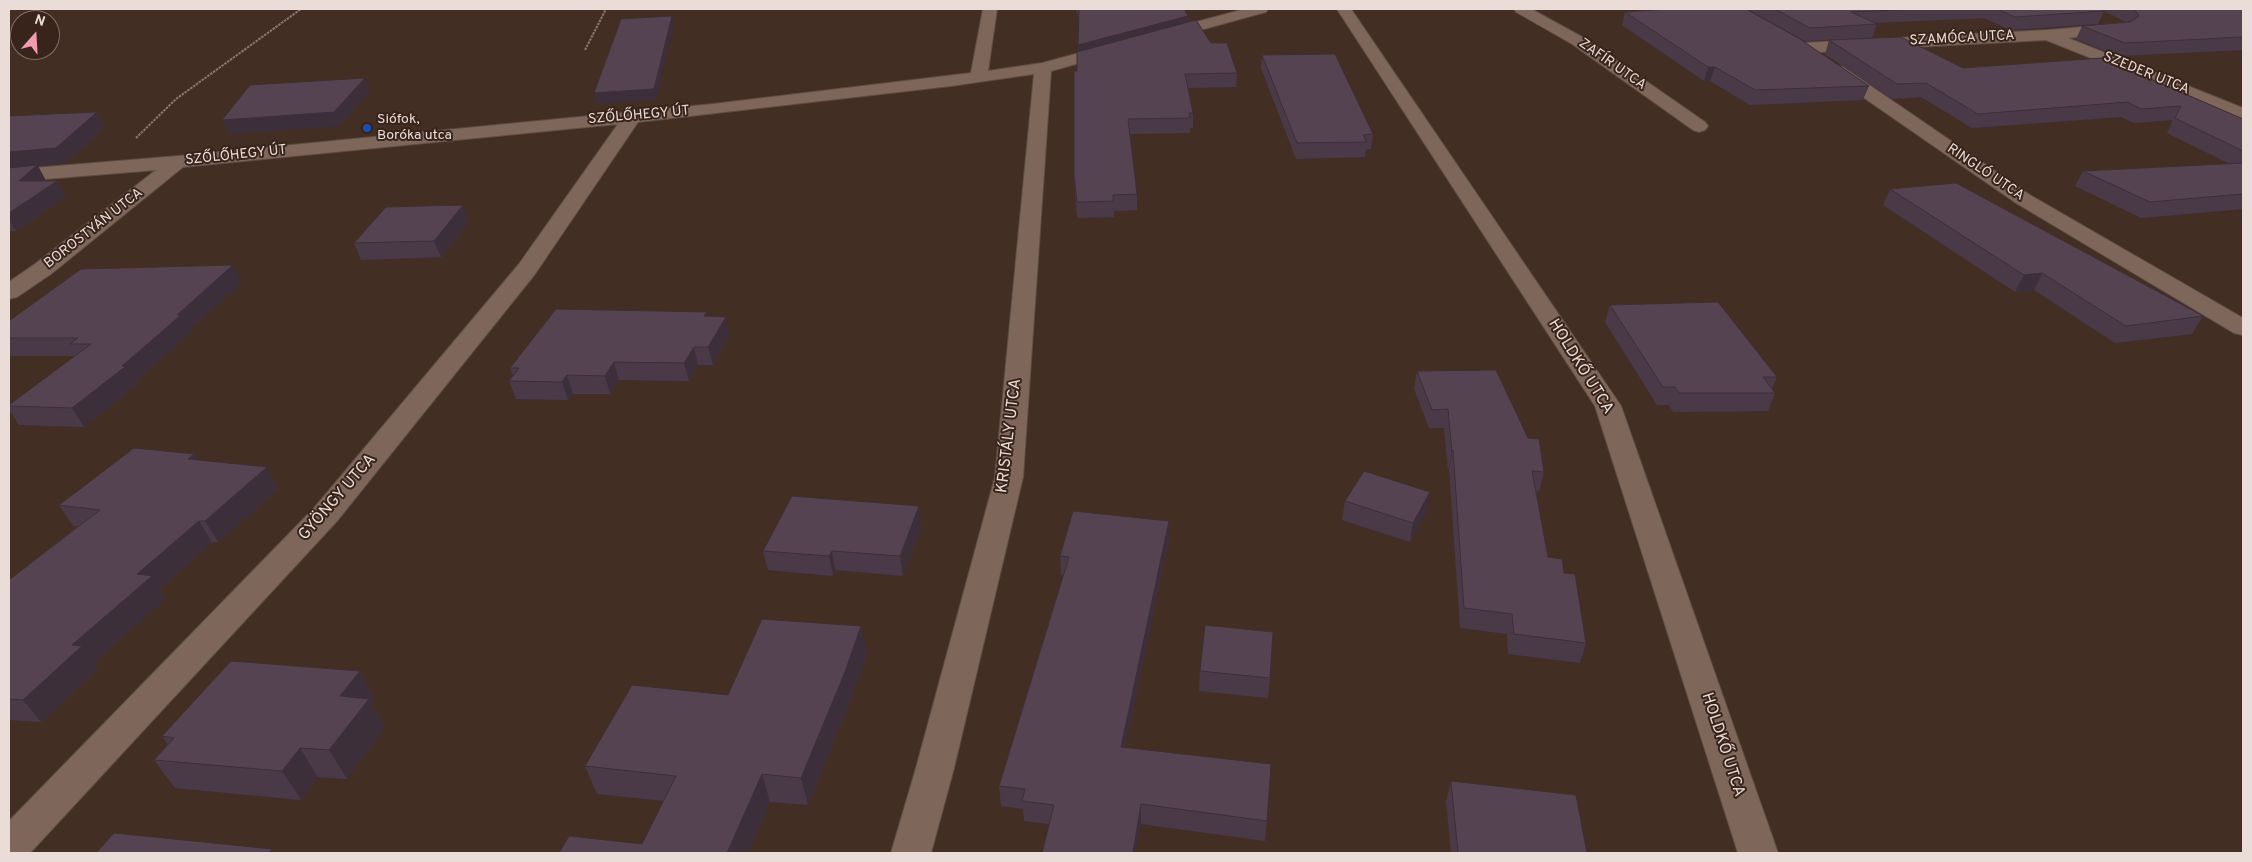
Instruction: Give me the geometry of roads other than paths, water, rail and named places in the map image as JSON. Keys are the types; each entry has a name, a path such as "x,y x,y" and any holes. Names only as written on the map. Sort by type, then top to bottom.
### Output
{"street":[{"path":"979,76 990,9"},
{"path":"1147,40 1262,9"},
{"name":"HOLDKŐ UTCA","path":"1344,9 1608,406 1758,853"},
{"name":"ZAFÍR UTCA","path":"1522,9 1578,40 1699,126"},
{"name":"SZAMÓCA UTCA","path":"1793,43 2048,35 2123,28 2099,16"},
{"name":"SZEDER UTCA","path":"2048,35 2243,114"},
{"name":"RINGLÓ UTCA","path":"1793,43 2023,199 2243,328"},
{"name":"SZŐLŐHEGY ÚT","path":"9,176 178,162 713,109 1043,68 1128,45"},
{"name":"KRISTÁLY UTCA","path":"911,853 935,768 1009,477 1043,68"},
{"name":"GYÖNGY UTCA","path":"9,848 326,514 527,269 632,117"},
{"name":"BOROSTYÁN UTCA","path":"9,292 44,269 178,162"}],"place":[{"name":"Siófok, Boróka utca","path":"367,128"}]}
